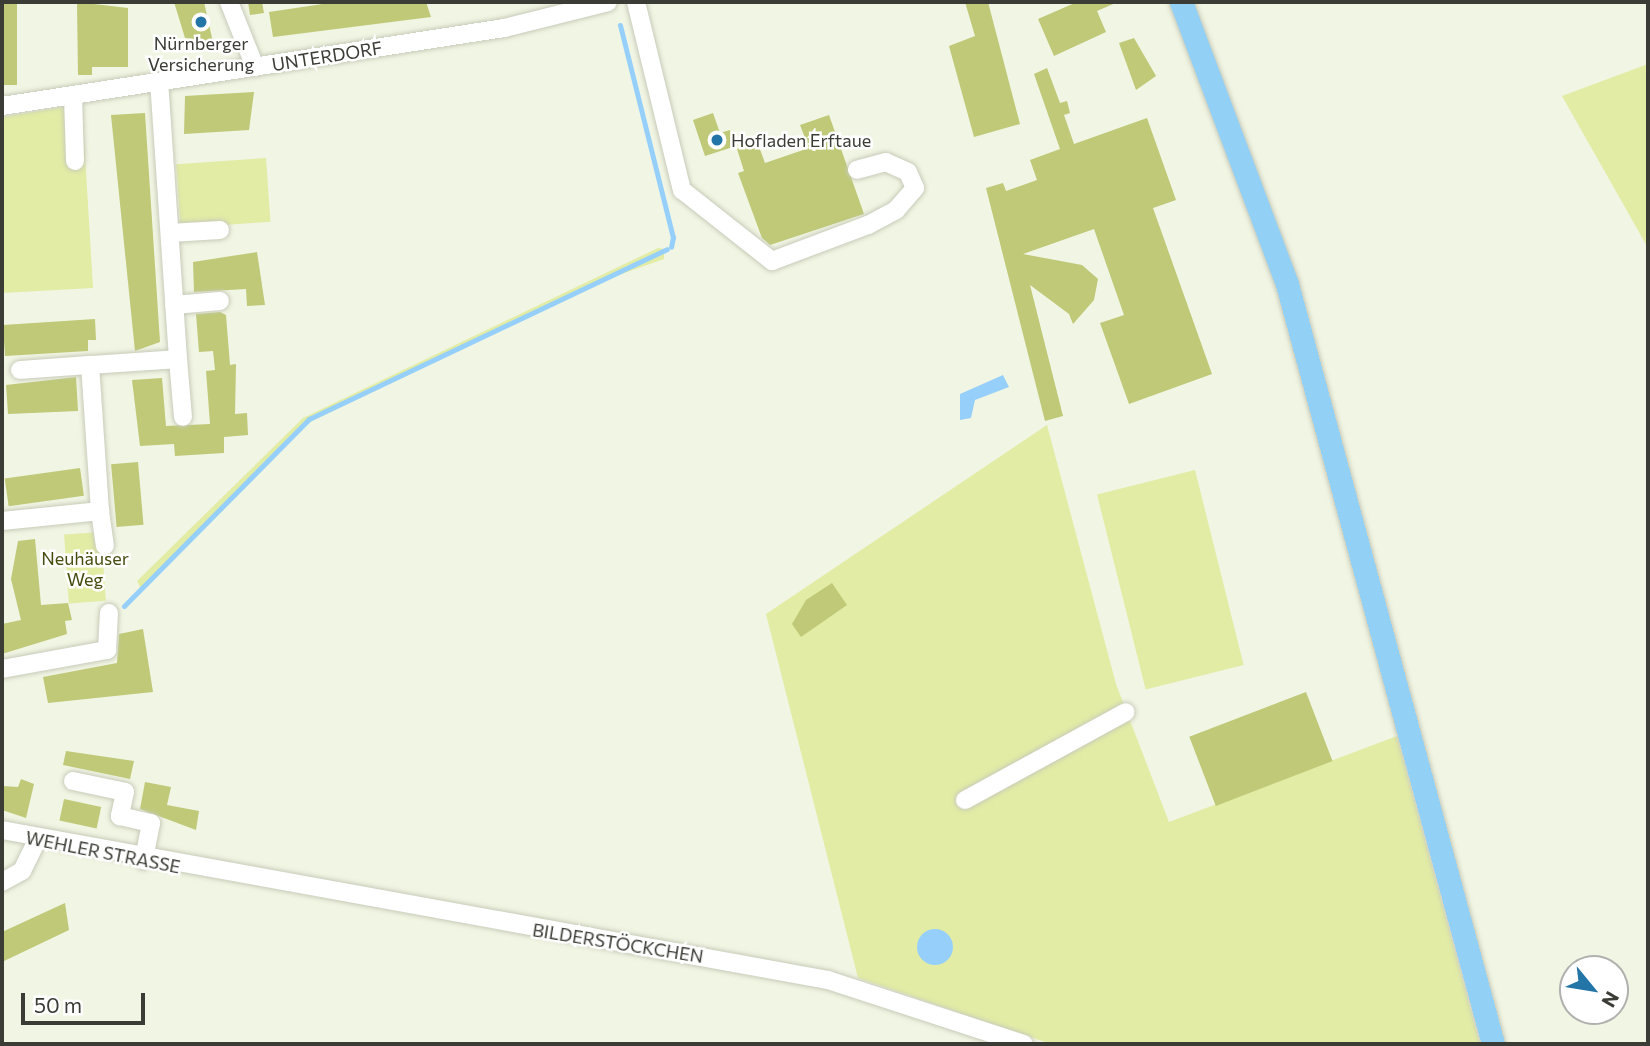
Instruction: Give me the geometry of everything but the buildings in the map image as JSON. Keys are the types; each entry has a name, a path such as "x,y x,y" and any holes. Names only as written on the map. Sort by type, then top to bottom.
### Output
{"main road":[{"path":"1185,10 1287,284 1493,1044"}],"street":[{"path":"229,2 255,67"},
{"name":"UNTERDORF","path":"2,106 526,25 608,2"},
{"path":"636,2 682,190 772,261 868,225 896,210 915,188 908,172 886,162 857,170"},
{"path":"159,83 183,417"},
{"path":"74,96 75,161"},
{"path":"170,233 220,230"},
{"path":"174,305 220,301"},
{"path":"20,370 178,359"},
{"path":"90,365 105,546"},
{"path":"2,521 100,511"},
{"path":"2,669 107,650 109,613"},
{"path":"965,800 1126,712"},
{"path":"73,781 125,792 120,816 151,823 144,860"},
{"name":"WEHLER STRASSE","path":"2,830 37,840 205,872"},
{"path":"2,882 22,871 37,840"},
{"name":"BILDERSTÖCKCHEN","path":"205,872 828,980 1024,1044"}],"green space":[{"path":"1648,64 1648,248 1562,96"},
{"path":"82,104 93,288 2,293 2,117"},
{"path":"266,158 270,222 181,228 176,164"},
{"path":"658,248 664,249 664,259 599,282 308,423 141,589 137,581 303,418"},
{"path":"1047,425 1116,684 1169,822 1397,736 1480,1044 1051,1044 858,978 766,614"},
{"path":"1195,470 1244,665 1146,689 1097,494"},
{"name":"Neuhäuser Weg","path":"101,532 106,601 69,603 64,535"}],"water":[{"path":"1003,375 1009,387 975,400 971,418 960,420 960,394"},
{"path":"935,929 948,934 953,947 948,960 935,965 922,960 917,947 922,934"}],"waterway":[{"path":"620,25 673,237 671,247"},
{"path":"124,606 309,419 667,249"}],"place":[{"name":"Nürnberger Versicherung","path":"201,22"},
{"name":"Hofladen Erftaue","path":"717,140"}]}
